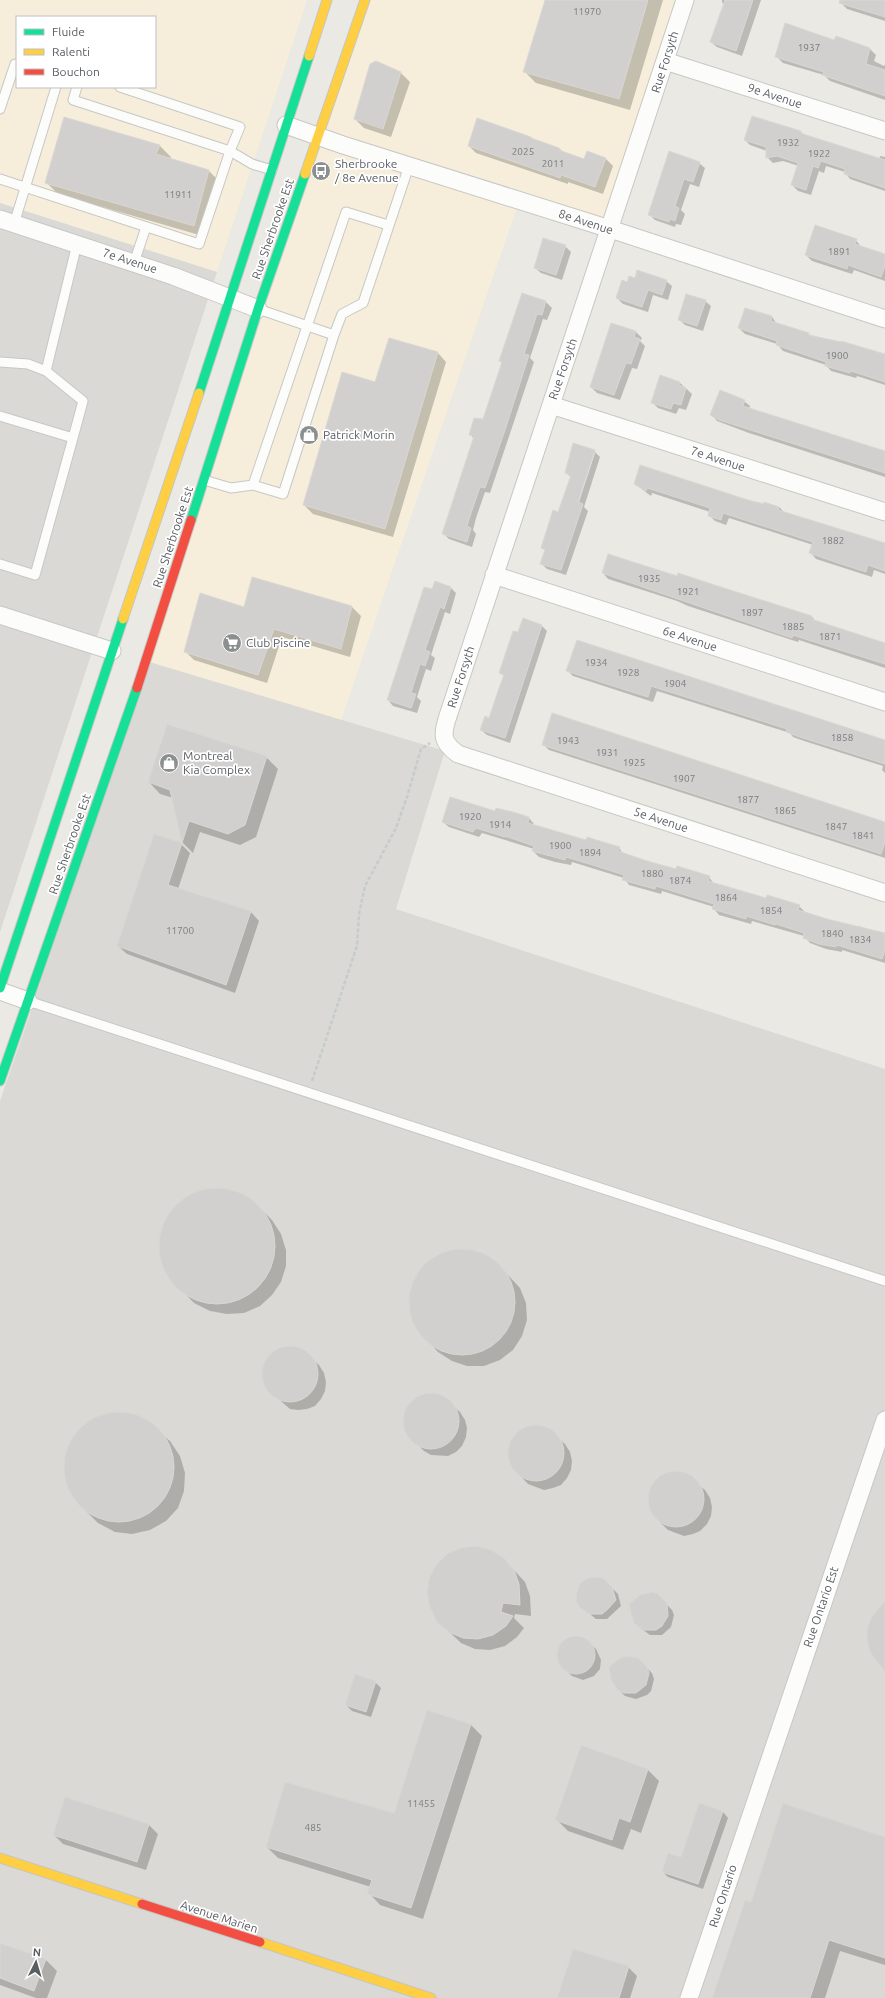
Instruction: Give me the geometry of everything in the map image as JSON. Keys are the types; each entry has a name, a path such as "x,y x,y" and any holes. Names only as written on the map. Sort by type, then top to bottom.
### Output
{"main road":[{"name":"Rue Sherbrooke Est","path":"0,990 116,652 173,469 200,399 230,299 327,0"},
{"name":"Rue Sherbrooke Est","path":"0,1081 142,660 224,404 365,0"},
{"path":"173,469 185,474"},
{"name":"Avenue Marien","path":"0,1858 431,1998"}],"street":[{"name":"Rue Forsyth","path":"438,740 444,728 685,0"},
{"name":"9e Avenue","path":"665,61 885,131"},
{"name":"8e Avenue","path":"286,125 408,166 610,229 885,319"},
{"name":"7e Avenue","path":"7,221 173,276 258,309"},
{"name":"7e Avenue","path":"550,405 885,512"},
{"name":"6e Avenue","path":"494,575 885,702"},
{"path":"0,615 116,652"},
{"name":"5e Avenue","path":"438,740 458,754 885,893"},
{"path":"0,990 28,1000"},
{"name":"Rue Ontario Est","path":"757,1794 885,1420"},
{"name":"Rue Ontario","path":"689,1998 757,1794"}],"lane":[{"path":"0,109 16,64"},
{"path":"7,221 26,187 56,88"},
{"path":"77,88 73,100 230,151 252,164 272,170"},
{"path":"0,179 199,244 230,151 240,127 123,88"},
{"path":"201,479 231,488 252,485 283,494 342,314 363,303 408,166"},
{"path":"252,485 346,212 388,225"},
{"path":"134,263 146,227"},
{"path":"46,371 77,244"},
{"path":"258,309 334,335"},
{"path":"0,362 28,364 46,371 83,401 35,575 0,564"},
{"path":"0,416 73,438"},
{"path":"28,1000 885,1281"}],"path":[{"path":"313,1076 357,946 358,914 366,886 396,828 408,797 421,750 438,740"}],"shaded area":[{"path":"0,0 307,0 217,272 0,203"},
{"path":"369,0 685,0 610,229 519,201 341,720 146,661"},
{"path":"0,203 217,272 0,932"},
{"path":"146,661 445,751 396,909 885,1069 885,1998 0,1998 0,1101"}],"building":[{"path":"545,0 648,0 619,99 523,72"},
{"path":"725,0 753,0 736,51 710,42"},
{"path":"840,0 885,0 885,17 839,3"},
{"path":"785,23 834,40 836,36 870,48 866,64 885,70 885,96 822,75 824,72 775,57"},
{"path":"376,61 401,72 383,129 354,119 370,64"},
{"path":"752,116 885,160 885,188 844,174 845,169 821,161 818,168 813,166 806,190 791,185 798,163 777,156 766,158 766,147 744,140"},
{"path":"64,117 160,145 156,154 209,170 194,226 45,183"},
{"path":"477,118 531,137 559,148 559,150 584,159 587,151 606,158 595,187 561,175 560,178 468,146"},
{"path":"669,151 700,162 693,182 684,179 675,206 679,208 675,221 670,219 669,222 648,215"},
{"path":"815,225 857,239 855,244 885,254 885,266 881,277 848,265 847,269 805,255"},
{"path":"543,238 566,245 556,275 534,268"},
{"path":"637,270 667,280 662,295 648,290 642,307 616,298 622,280 627,282 629,276 635,278"},
{"path":"522,293 546,301 542,315 537,314 524,354 529,355 485,488 480,487 471,513 467,526 471,528 467,542 442,534 474,436 469,435 474,418 483,419 502,362 499,361"},
{"path":"686,294 706,300 697,326 678,320"},
{"path":"745,308 772,316 771,321 809,333 809,335 841,341 885,354 885,382 851,371 850,373 825,366 826,362 776,345 777,341 738,328"},
{"path":"611,323 636,331 634,337 640,339 631,364 626,363 614,395 590,387"},
{"path":"389,338 438,352 385,529 303,505 342,372 375,382"},
{"path":"660,375 680,382 679,385 686,388 681,405 673,403 671,409 651,403"},
{"path":"720,390 745,400 743,406 885,451 885,473 719,420 710,415"},
{"path":"573,443 595,450 578,502 583,504 561,570 540,564 545,550 541,548 553,510 558,512 571,475 565,473"},
{"path":"640,465 748,500 764,504 764,502 779,507 778,510 885,543 885,571 868,565 866,572 838,563 809,553 813,542 723,513 721,520 708,516 710,508 647,488 646,491 634,484"},
{"path":"608,554 677,576 678,573 812,616 811,619 885,643 885,664 793,635 792,638 602,573"},
{"path":"252,577 352,606 341,649 274,629 258,675 184,652 200,593 244,607"},
{"path":"435,581 451,587 444,609 440,607 425,650 430,652 425,666 420,664 411,693 416,694 411,708 387,700 424,587 432,589"},
{"path":"523,618 542,625 505,738 480,730 485,716 489,718 504,675 499,673 513,631 518,632"},
{"path":"577,640 885,740 885,764 797,736 786,732 787,729 651,686 648,697 566,671"},
{"path":"552,713 885,822 885,842 881,854 542,745"},
{"path":"167,724 267,756 245,825 228,834 189,821 182,843 170,790 148,782"},
{"path":"450,797 495,811 496,808 529,817 528,823 586,840 587,837 620,847 618,851 647,861 676,869 677,866 710,876 708,881 766,898 767,895 800,905 798,910 827,919 885,933 885,950 882,959 837,945 836,947 819,944 803,938 804,933 746,916 746,919 712,909 714,904 656,886 655,889 622,880 624,875 596,866 566,857 565,860 532,851 534,846 505,836 476,828 473,832 442,822"},
{"path":"154,834 182,843 168,885 251,911 226,985 117,946"},
{"path":"217,1188 239,1193 258,1205 270,1224 275,1246 270,1268 258,1287 239,1299 217,1304 195,1299 176,1287 164,1268 159,1246 164,1224 176,1205 195,1193"},
{"path":"462,1249 482,1253 500,1264 511,1282 515,1302 511,1322 500,1340 482,1351 462,1355 442,1351 424,1340 413,1322 409,1302 413,1282 424,1264 442,1253"},
{"path":"290,1346 301,1348 310,1354 316,1363 318,1374 316,1385 310,1394 301,1400 290,1402 279,1400 270,1394 264,1385 262,1374 264,1363 270,1354 279,1348"},
{"path":"431,1393 442,1395 451,1401 457,1410 459,1421 457,1432 451,1441 442,1447 431,1449 420,1447 411,1441 405,1432 403,1421 405,1410 411,1401 420,1395"},
{"path":"119,1412 140,1416 150,1421 158,1428 165,1436 170,1446 174,1467 170,1488 165,1498 158,1506 150,1513 140,1518 119,1522 98,1518 88,1513 80,1506 73,1498 68,1488 64,1467 68,1446 73,1436 80,1428 88,1421 98,1416"},
{"path":"536,1425 547,1427 556,1433 562,1442 564,1453 562,1464 556,1473 547,1479 536,1481 525,1479 516,1473 510,1464 508,1453 510,1442 516,1433 525,1427"},
{"path":"676,1471 687,1473 696,1479 702,1488 704,1499 702,1510 696,1519 687,1525 676,1527 665,1525 656,1519 650,1510 648,1499 650,1488 656,1479 665,1473"},
{"path":"476,1546 491,1550 504,1558 514,1570 519,1584 520,1605 503,1603 501,1612 513,1616 506,1626 493,1635 478,1639 463,1638 449,1632 437,1622 430,1608 427,1593 429,1578 436,1565 447,1554 461,1548"},
{"path":"591,1577 603,1578 612,1587 616,1600 602,1614 589,1614 579,1607 576,1601 576,1595 580,1583"},
{"path":"652,1592 658,1594 667,1603 668,1616 662,1626 656,1630 644,1630 634,1623 629,1604 640,1595"},
{"path":"885,1601 885,1672 870,1652 867,1640 867,1629 871,1618"},
{"path":"572,1636 580,1636 590,1641 594,1648 594,1662 590,1669 580,1674 572,1674 562,1669 560,1666 557,1659 557,1651 562,1641 565,1639"},
{"path":"625,1656 638,1658 647,1667 649,1673 646,1685 636,1693 624,1693 618,1690 611,1680 609,1667"},
{"path":"355,1674 376,1681 366,1712 345,1705"},
{"path":"427,1710 471,1724 411,1908 367,1894 372,1880 266,1847 285,1782 394,1813"},
{"path":"581,1745 648,1769 630,1822 619,1818 612,1840 555,1820"},
{"path":"65,1797 149,1824 137,1862 53,1835"},
{"path":"699,1803 723,1811 698,1884 662,1872 668,1853 681,1857"},
{"path":"783,1803 885,1837 885,1958 829,1940 810,1998 712,1998 745,1900 751,1902"},
{"path":"0,1943 46,1959 34,1991 0,1978"},
{"path":"573,1949 629,1966 619,1998 557,1998"}],"traffic: fast":[{"path":"199,393 309,56"},
{"path":"191,520 258,309 305,174"},
{"path":"0,988 123,619"},
{"path":"0,1081 137,688"}],"traffic: slow":[{"path":"309,56 327,0"},
{"path":"305,174 365,0"},
{"path":"123,619 199,393"},
{"path":"0,1858 142,1904"},
{"path":"260,1942 431,1998"}],"traffic: jam":[{"path":"137,688 191,520"},
{"path":"142,1904 260,1942"}],"place":[{"name":"Sherbrooke / 8e Avenue","path":"321,171"},
{"name":"Patrick Morin","path":"309,435"},
{"name":"Club Piscine","path":"232,643"},
{"name":"Montreal Kia Complex","path":"169,763"}]}
